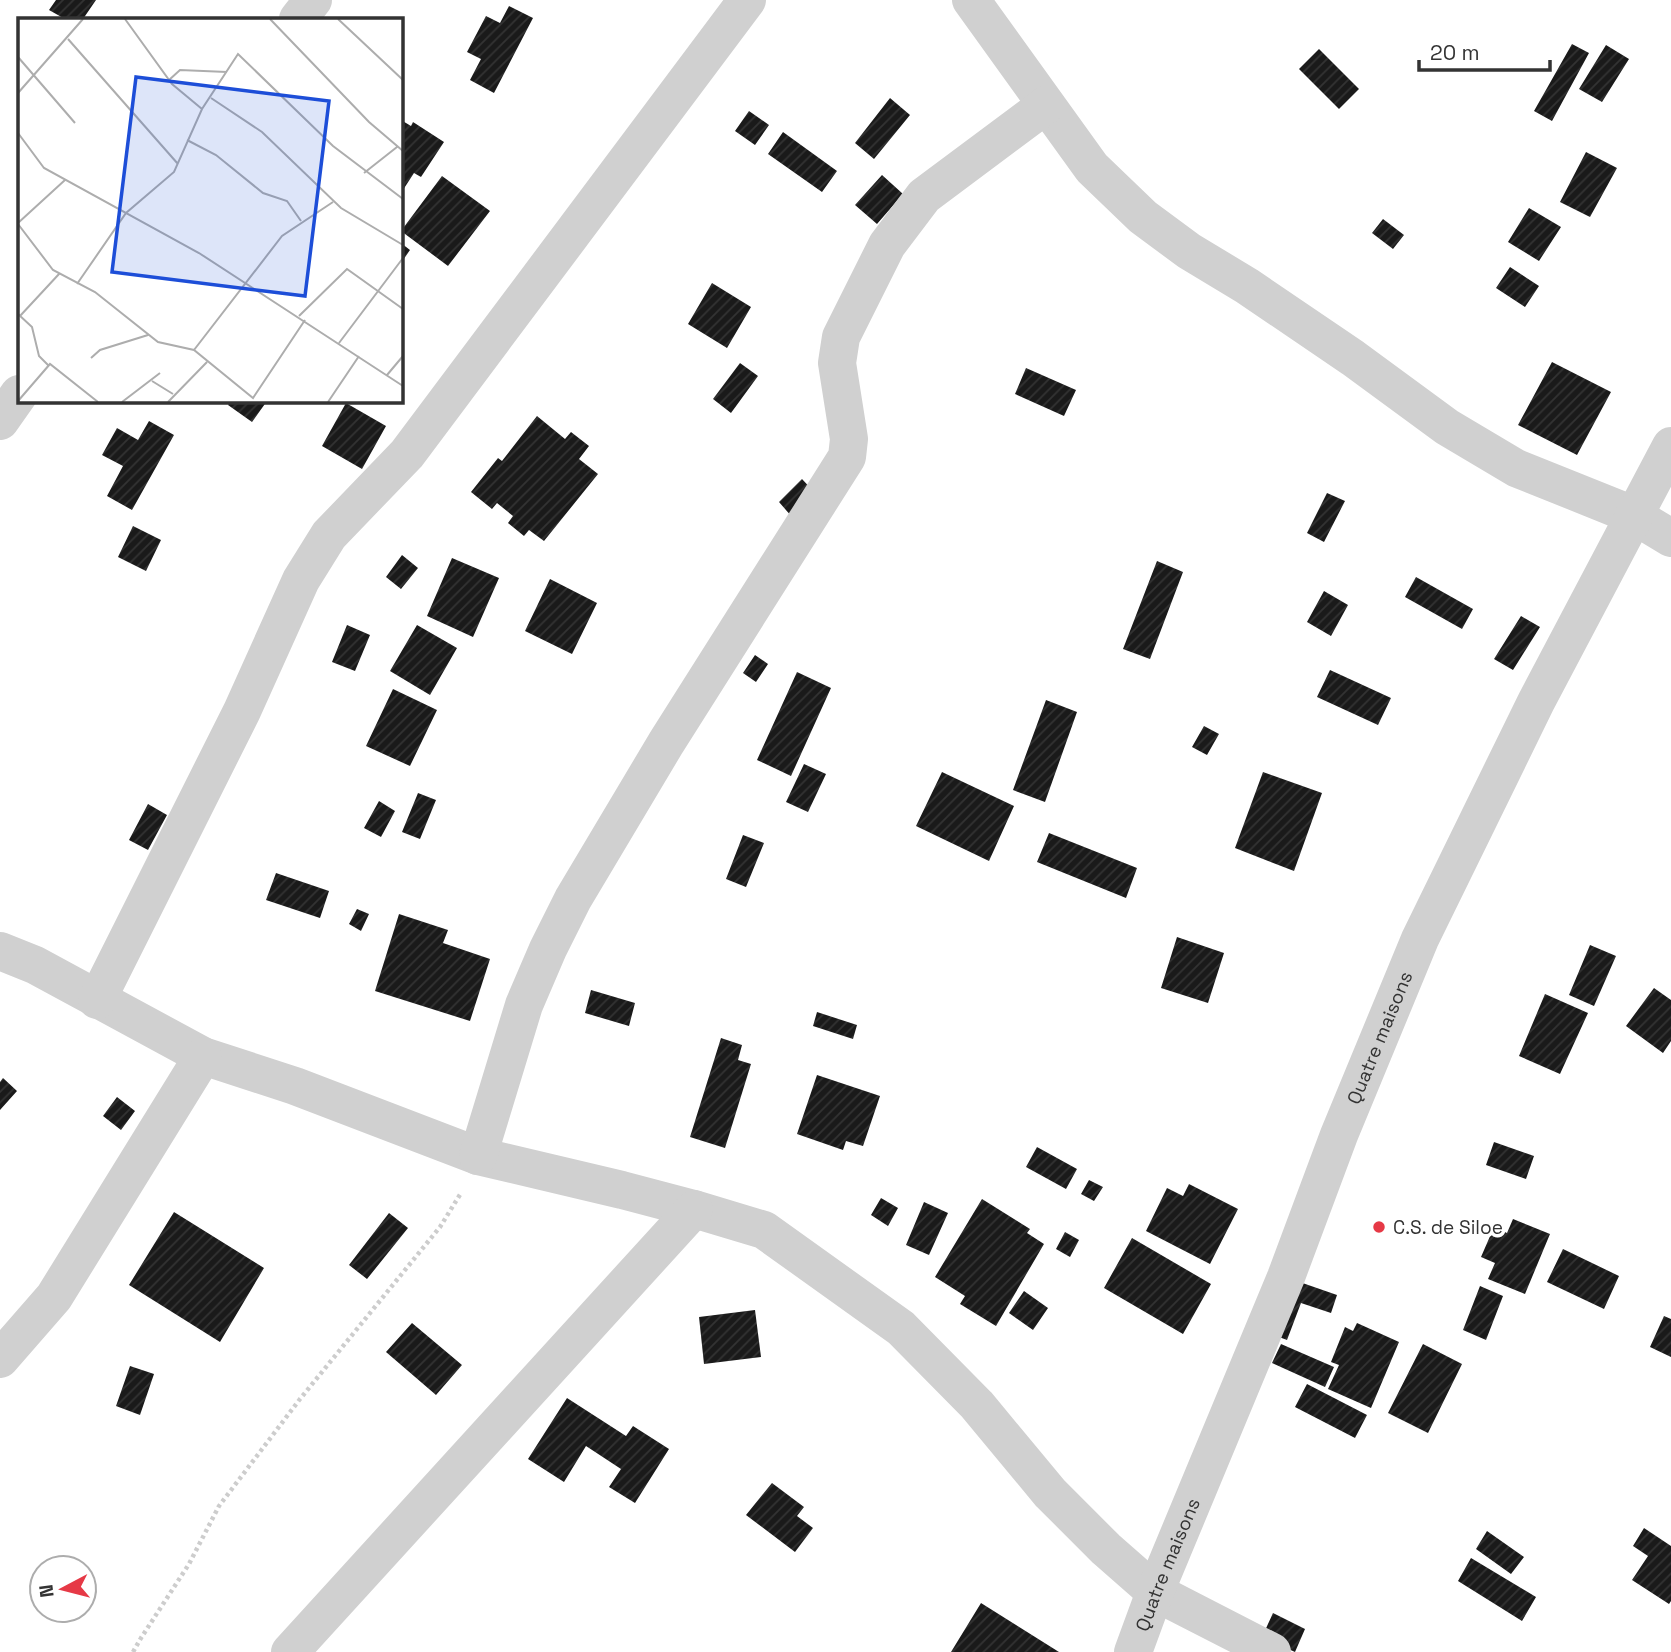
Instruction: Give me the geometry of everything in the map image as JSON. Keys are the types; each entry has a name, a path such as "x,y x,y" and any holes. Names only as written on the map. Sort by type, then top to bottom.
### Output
{"street":[{"path":"299,18 313,0"},
{"path":"97,1000 242,711 301,580 329,535 407,454 747,0"},
{"path":"971,0 1092,168 1143,217 1189,251 1247,286 1353,358 1447,427 1516,468 1633,516 1671,538"},
{"path":"478,1156 524,1005 548,948 573,900 666,743 847,457 849,439 838,363 841,337 887,245 924,195 1046,105"},
{"path":"0,421 18,395"},
{"name":"Quatre maisons","path":"1133,1652 1420,939 1536,702 1671,446"},
{"path":"0,951 35,965 203,1056 295,1086 478,1156 622,1190 764,1230 901,1328 977,1405 1050,1493 1106,1549 1155,1592 1272,1652"},
{"path":"0,1359 54,1297 203,1056"},
{"path":"290,1652 694,1209"}],"path":[{"path":"133,1652 189,1564 219,1506 300,1399 440,1227 458,1199 478,1156"}],"building":[{"path":"56,0 96,0 84,18 63,18 49,10"},
{"path":"509,6 533,18 494,93 470,80 481,59 467,52 486,16 500,23"},
{"path":"1572,44 1589,53 1552,121 1534,111"},
{"path":"1606,45 1629,59 1602,102 1579,89"},
{"path":"1319,49 1359,89 1339,109 1299,69"},
{"path":"890,98 910,115 874,159 855,143"},
{"path":"749,111 769,125 755,145 735,131"},
{"path":"402,121 411,126 413,122 444,142 421,177 414,173 402,191"},
{"path":"783,132 837,171 822,192 768,154"},
{"path":"1586,152 1617,168 1590,217 1560,202"},
{"path":"882,175 903,194 877,224 855,205"},
{"path":"442,176 490,211 448,266 402,230"},
{"path":"1529,208 1561,227 1539,261 1508,242"},
{"path":"1383,219 1404,235 1393,249 1372,233"},
{"path":"402,244 410,250 402,262"},
{"path":"1510,267 1539,286 1525,307 1496,288"},
{"path":"712,283 751,307 727,348 688,324"},
{"path":"1552,362 1611,392 1577,455 1518,425"},
{"path":"740,363 758,376 731,413 713,399"},
{"path":"1026,368 1076,390 1064,416 1015,394"},
{"path":"230,402 266,402 252,422 228,405"},
{"path":"346,403 386,426 362,469 322,446"},
{"path":"537,416 565,439 571,432 589,446 579,459 598,474 544,541 529,530 524,536 508,523 513,516 497,503 492,509 471,492 498,458 502,461"},
{"path":"149,421 174,435 132,510 107,496 123,466 102,455 117,428 138,440"},
{"path":"802,479 816,494 792,517 779,502"},
{"path":"1327,493 1345,501 1324,542 1307,533"},
{"path":"133,526 161,540 146,571 118,557"},
{"path":"402,555 418,568 401,589 386,577"},
{"path":"452,558 499,578 473,637 427,616"},
{"path":"1157,561 1183,572 1150,659 1123,649"},
{"path":"1416,577 1473,609 1462,629 1405,597"},
{"path":"550,579 597,603 572,654 525,631"},
{"path":"1324,591 1348,605 1331,636 1307,622"},
{"path":"1521,616 1540,627 1513,670 1494,659"},
{"path":"347,625 370,635 355,671 332,662"},
{"path":"417,625 457,648 430,695 390,671"},
{"path":"755,655 768,664 756,682 743,673"},
{"path":"1330,670 1391,698 1378,725 1317,697"},
{"path":"797,672 831,688 791,776 757,760"},
{"path":"393,689 437,710 410,766 366,746"},
{"path":"1046,700 1077,712 1045,802 1013,790"},
{"path":"1204,726 1219,734 1207,755 1192,747"},
{"path":"804,764 826,774 808,812 786,802"},
{"path":"942,772 1014,806 989,861 916,826"},
{"path":"1263,772 1322,793 1294,871 1235,848"},
{"path":"418,793 436,800 420,839 402,832"},
{"path":"379,801 395,811 381,837 364,828"},
{"path":"148,804 167,815 148,850 129,840"},
{"path":"1049,833 1137,868 1126,898 1037,862"},
{"path":"743,835 764,843 746,887 726,879"},
{"path":"276,873 329,891 320,918 266,900"},
{"path":"357,909 369,914 361,931 349,924"},
{"path":"399,914 448,930 443,943 490,959 470,1021 375,991"},
{"path":"1177,937 1224,953 1208,1003 1161,988"},
{"path":"1590,945 1616,956 1594,1006 1569,995"},
{"path":"1654,988 1671,1000 1671,1041 1663,1053 1626,1026"},
{"path":"591,990 635,1003 629,1026 585,1013"},
{"path":"1545,994 1588,1013 1560,1074 1519,1056"},
{"path":"817,1012 857,1025 853,1039 813,1026"},
{"path":"721,1038 742,1045 738,1060 751,1064 725,1148 690,1137"},
{"path":"817,1075 880,1096 863,1146 846,1141 843,1150 797,1134"},
{"path":"3,1078 17,1091 0,1110 0,1082"},
{"path":"117,1097 135,1111 121,1130 103,1116"},
{"path":"1494,1142 1534,1156 1526,1179 1486,1165"},
{"path":"1037,1147 1077,1169 1066,1189 1026,1167"},
{"path":"1089,1180 1103,1187 1094,1201 1081,1194"},
{"path":"1189,1184 1238,1209 1210,1264 1146,1231 1167,1188 1183,1196"},
{"path":"881,1198 898,1208 888,1226 871,1215"},
{"path":"982,1199 1030,1229 1027,1233 1044,1244 996,1326 960,1304 965,1296 935,1277"},
{"path":"924,1202 948,1213 929,1255 906,1245"},
{"path":"174,1212 264,1268 220,1342 129,1285"},
{"path":"389,1213 408,1228 367,1279 349,1265"},
{"path":"1513,1219 1550,1234 1525,1294 1488,1279 1495,1263 1481,1257 1494,1227 1507,1233"},
{"path":"1065,1232 1079,1240 1070,1257 1056,1249"},
{"path":"1132,1238 1211,1284 1183,1334 1104,1288"},
{"path":"1563,1249 1619,1276 1604,1309 1547,1282"},
{"path":"1291,1279 1337,1295 1331,1313 1301,1303 1287,1340 1271,1334"},
{"path":"1480,1286 1503,1296 1486,1340 1463,1330"},
{"path":"1024,1291 1048,1308 1033,1330 1009,1313"},
{"path":"755,1310 761,1357 704,1364 699,1317"},
{"path":"1664,1316 1671,1319 1671,1357 1650,1347"},
{"path":"412,1323 462,1365 436,1395 386,1352"},
{"path":"1357,1323 1399,1342 1371,1408 1328,1389 1339,1365 1331,1362 1345,1327 1353,1331"},
{"path":"1281,1344 1334,1367 1325,1387 1272,1363"},
{"path":"1423,1344 1462,1364 1428,1433 1388,1413"},
{"path":"130,1366 154,1374 140,1415 116,1406"},
{"path":"1307,1384 1367,1415 1355,1438 1295,1407"},
{"path":"567,1398 626,1436 633,1426 669,1449 635,1503 609,1487 621,1469 586,1446 564,1482 528,1459"},
{"path":"772,1483 804,1507 797,1516 813,1528 795,1552 746,1515"},
{"path":"1644,1528 1671,1546 1669,1604 1632,1580 1648,1556 1633,1546"},
{"path":"1487,1531 1524,1557 1511,1574 1476,1549"},
{"path":"1471,1558 1536,1597 1522,1621 1458,1581"},
{"path":"981,1603 1059,1652 951,1652"},
{"path":"1273,1613 1305,1629 1295,1652 1262,1637"}],"place":[{"name":"C.S. de Siloe","path":"1379,1227"}]}
